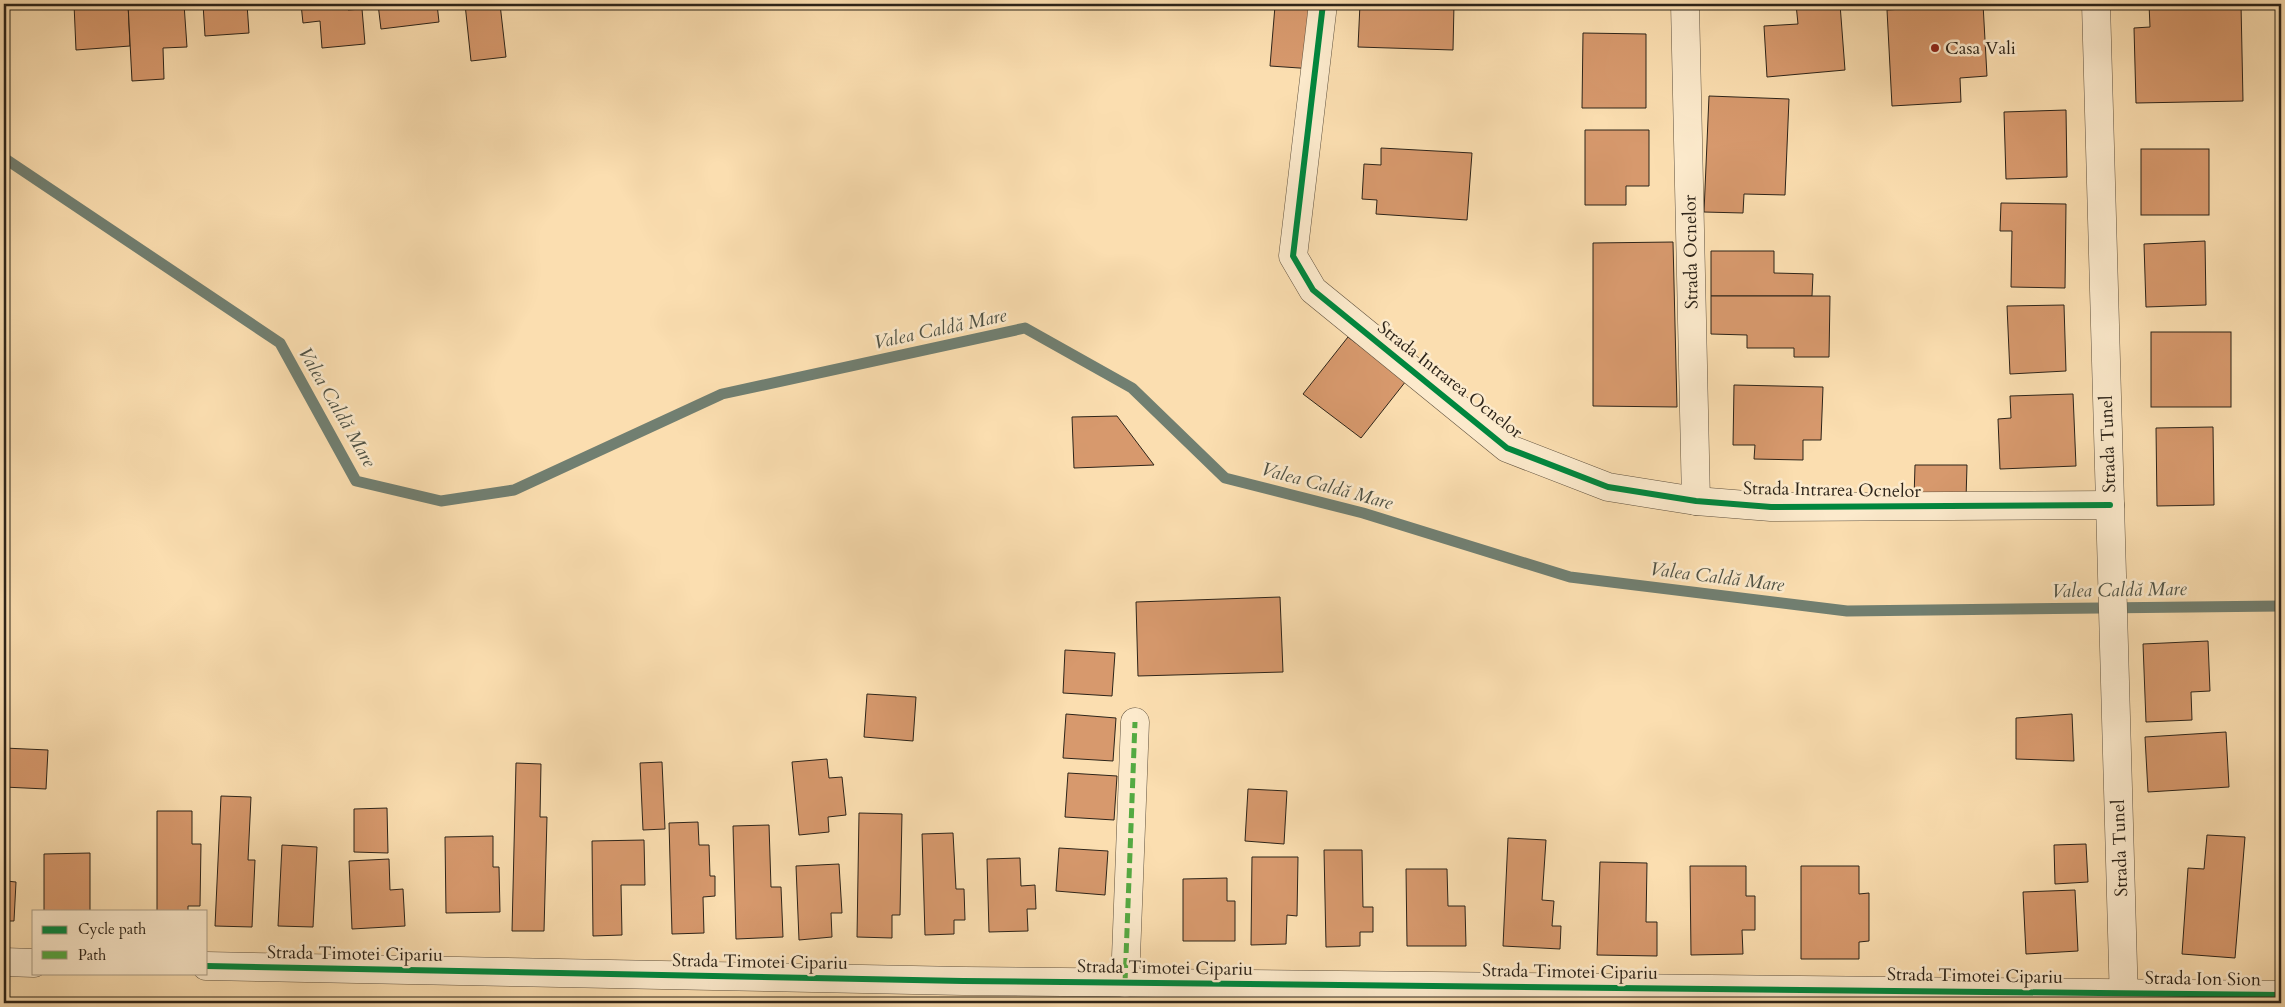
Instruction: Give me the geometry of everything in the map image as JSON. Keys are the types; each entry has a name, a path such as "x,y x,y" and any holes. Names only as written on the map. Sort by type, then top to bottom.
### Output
{"street":[{"name":"Strada Intrarea Ocnelor","path":"1323,4 1293,256 1313,290 1506,448 1608,486 1696,500 1771,507 2110,505"},
{"name":"Strada Ocnelor","path":"1685,4 1696,500"},
{"name":"Strada Tunel","path":"2096,4 2124,998"},
{"path":"1125,983 1134,722"},
{"path":"4,962 32,963"},
{"name":"Strada Timotei Cipariu","path":"208,966 963,992 1125,983 2124,998"},
{"name":"Strada Ion Sion","path":"2124,998 2281,995"}],"building":[{"path":"74,4 128,4 130,46 76,50"},
{"path":"128,4 184,4 187,47 163,48 164,79 132,81"},
{"path":"203,4 247,4 249,33 205,36"},
{"path":"301,4 347,4 348,10 362,9 365,44 322,48 320,21 303,23"},
{"path":"378,4 437,4 439,22 381,29"},
{"path":"465,4 500,4 506,57 471,61"},
{"path":"1360,4 1454,4 1453,50 1358,47"},
{"path":"1796,4 1840,4 1845,70 1767,77 1764,26 1798,24"},
{"path":"1983,4 1987,76 1960,78 1961,102 1892,106 1887,10"},
{"path":"2149,4 2241,4 2243,101 2136,103 2134,28 2150,27"},
{"path":"1275,6 1318,8 1314,69 1270,66"},
{"path":"1583,33 1646,34 1646,108 1582,108"},
{"path":"1709,96 1789,99 1785,195 1744,194 1743,213 1704,212"},
{"path":"2066,110 2067,177 2006,179 2004,112"},
{"path":"1585,130 1649,130 1649,186 1626,186 1626,205 1585,205"},
{"path":"1381,148 1472,153 1467,220 1376,214 1377,200 1362,199 1364,164 1381,165"},
{"path":"2141,149 2209,149 2209,215 2141,215"},
{"path":"2001,203 2066,204 2065,288 2011,287 2012,231 2000,231"},
{"path":"2205,241 2206,305 2146,307 2144,244"},
{"path":"1673,242 1677,407 1593,406 1593,243"},
{"path":"1711,251 1774,251 1774,273 1813,274 1812,296 1711,296"},
{"path":"1711,296 1830,296 1829,357 1794,357 1794,348 1747,348 1747,335 1711,334"},
{"path":"2064,305 2066,371 2010,374 2007,306"},
{"path":"2151,332 2231,332 2231,407 2151,407"},
{"path":"1348,337 1406,381 1361,438 1303,394"},
{"path":"1734,385 1823,387 1821,440 1803,440 1803,460 1754,459 1755,445 1733,445"},
{"path":"2073,394 2076,466 2000,469 1998,419 2011,418 2010,396"},
{"path":"1117,416 1154,465 1074,468 1072,417"},
{"path":"2213,427 2214,505 2157,506 2156,428"},
{"path":"1915,465 1967,465 1966,499 1914,499"},
{"path":"1280,597 1283,672 1138,676 1136,602"},
{"path":"2208,641 2210,691 2191,692 2192,720 2146,722 2143,644"},
{"path":"1065,650 1115,653 1112,696 1063,693"},
{"path":"867,694 916,697 913,741 864,737"},
{"path":"1066,714 1116,718 1113,761 1063,758"},
{"path":"2072,714 2074,761 2016,759 2016,718"},
{"path":"2226,732 2229,787 2148,792 2145,737"},
{"path":"4,748 48,750 46,789 4,787"},
{"path":"827,759 829,778 842,777 846,815 828,817 829,832 799,835 792,762"},
{"path":"662,762 665,829 643,830 640,763"},
{"path":"516,763 541,764 540,817 547,817 544,931 512,931"},
{"path":"1068,773 1117,776 1114,820 1065,817"},
{"path":"1248,789 1287,791 1284,844 1245,841"},
{"path":"221,796 251,797 248,860 255,860 252,927 215,926"},
{"path":"387,808 388,853 354,852 354,809"},
{"path":"157,811 192,811 192,844 201,844 200,906 188,906 188,910 157,910"},
{"path":"859,813 902,814 900,915 892,915 892,938 857,937"},
{"path":"4,821 8,821 6,881 16,882 14,921 4,921"},
{"path":"698,822 699,845 709,845 710,876 715,876 715,896 703,897 704,933 672,934 669,823"},
{"path":"769,825 771,887 781,887 783,937 736,939 733,826"},
{"path":"953,833 956,889 964,889 965,920 954,920 954,934 925,935 922,834"},
{"path":"2207,835 2245,837 2235,958 2182,954 2188,868 2204,869"},
{"path":"493,836 493,867 499,867 500,912 446,913 445,837"},
{"path":"1508,838 1546,840 1542,900 1554,901 1552,926 1561,926 1560,949 1503,946"},
{"path":"644,840 645,885 621,885 622,935 593,936 592,841"},
{"path":"2086,844 2088,882 2055,884 2054,845"},
{"path":"282,845 317,847 313,927 278,926"},
{"path":"1059,848 1108,851 1105,895 1056,891"},
{"path":"1324,850 1362,850 1363,907 1373,907 1373,932 1360,932 1360,946 1326,947"},
{"path":"90,853 90,910 44,910 44,854"},
{"path":"1252,857 1298,857 1297,916 1287,915 1286,944 1251,945"},
{"path":"1020,858 1021,886 1035,885 1036,909 1027,909 1028,931 989,932 987,859"},
{"path":"389,859 390,890 403,889 405,926 352,929 349,861"},
{"path":"1600,862 1647,863 1646,922 1657,922 1657,956 1597,955"},
{"path":"839,864 842,913 831,913 832,937 799,940 796,866"},
{"path":"1690,866 1746,866 1746,896 1755,896 1755,930 1742,930 1743,954 1691,955"},
{"path":"1801,866 1859,866 1859,894 1869,893 1869,941 1859,942 1859,959 1801,959"},
{"path":"1406,869 1447,869 1448,906 1465,906 1466,946 1407,946"},
{"path":"1227,878 1227,901 1235,901 1235,941 1183,941 1183,879"},
{"path":"2075,890 2078,951 2026,954 2023,892"},
{"path":"124,1001 124,1003 76,1003 76,1002"}],"waterway":[{"name":"Valea Caldă Mare","path":"4,158 280,343 356,481 441,501 514,490 722,394 1025,328 1132,388 1225,478 1363,513 1570,577 1847,611 2281,606"}],"marked path":[{"path":"1125,983 1135,722"}],"cycle path":[{"path":"1323,4 1293,256 1313,290 1507,448 1608,487 1696,501 1771,507 2110,505"},
{"path":"208,966 963,981 2281,995"}],"place":[{"name":"Casa Vali","path":"1935,48"}]}
